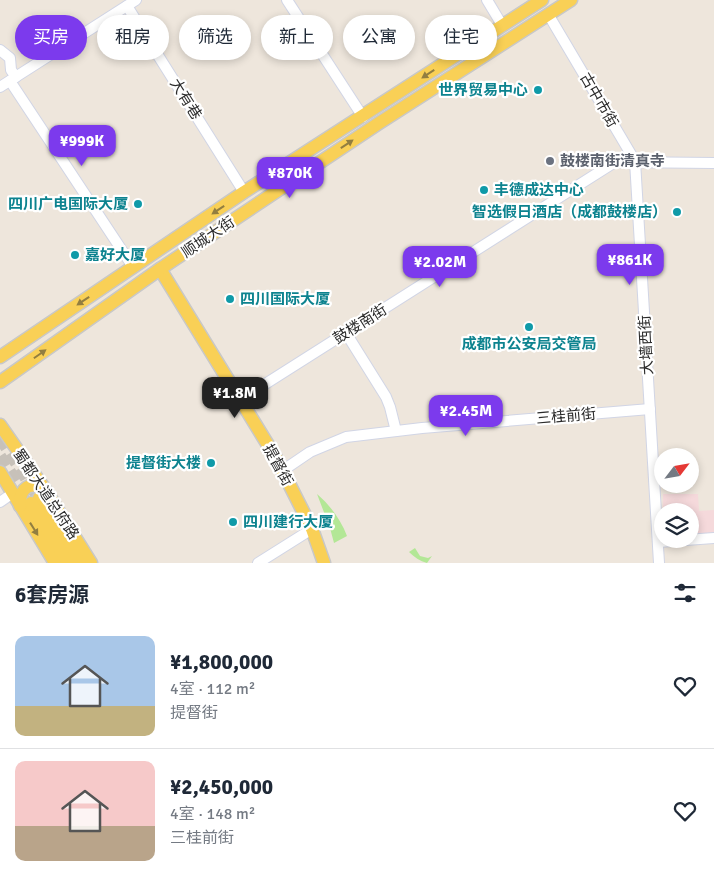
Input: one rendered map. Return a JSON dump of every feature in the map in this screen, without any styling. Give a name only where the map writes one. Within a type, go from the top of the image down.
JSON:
[{"type":"main road","name":"顺城大街","points":[[0,357],[244,192],[542,0]]},
{"type":"main road","name":"顺城大街","points":[[0,382],[160,269],[387,118],[570,0]]},
{"type":"main road","name":"提督街","points":[[160,269],[276,458],[312,530],[324,563]]},
{"type":"main road","name":"蜀都大道总府路","points":[[0,425],[34,499],[68,563]]},
{"type":"main road","name":"蜀都大道总府路","points":[[0,472],[13,493],[34,499],[91,563]]},
{"type":"main road","name":"蜀都大道总府路","points":[[34,499],[56,563]]},
{"type":"main road","name":"蜀都大道总府路","points":[[34,499],[80,563]]},
{"type":"street","points":[[287,0],[362,117]]},
{"type":"street","points":[[487,0],[502,25]]},
{"type":"street","points":[[0,87],[132,3]]},
{"type":"street","name":"大有巷","points":[[132,3],[244,192]]},
{"type":"street","name":"古中市街","points":[[548,14],[635,161]]},
{"type":"street","points":[[0,50],[10,58],[13,79],[133,267]]},
{"type":"street","name":"大墙西街","points":[[635,161],[656,503]]},
{"type":"street","name":"鼓楼南街","points":[[240,400],[615,162],[714,163]]},
{"type":"street","points":[[346,333],[386,397],[396,431]]},
{"type":"street","name":"三桂前街","points":[[282,471],[310,452],[346,437],[650,409]]},
{"type":"street","points":[[0,502],[13,493]]},
{"type":"street","points":[[258,563],[312,530]]},
{"type":"street","points":[[699,539],[714,538]]},
{"type":"street","name":"大墙西街","points":[[658,548],[659,563]]},
{"type":"shaded area","points":[[663,494],[698,494],[699,503],[663,503]]},
{"type":"shaded area","points":[[714,510],[714,535],[699,536],[699,511]]},
{"type":"green space","points":[[317,494],[335,513],[347,536],[334,543],[330,528]]},
{"type":"green space","points":[[415,548],[420,556],[428,558],[432,556],[427,563],[417,559],[409,552]]},
{"type":"tunnel","points":[[0,438],[36,494]]},
{"type":"tunnel","points":[[0,456],[28,500]]},
{"type":"place","name":"世界贸易中心","points":[[538,90]]},
{"type":"place","name":"鼓楼南街清真寺","points":[[550,161]]},
{"type":"place","name":"丰德成达中心","points":[[484,190]]},
{"type":"place","name":"四川广电国际大厦","points":[[138,204]]},
{"type":"place","name":"智选假日酒店（成都鼓楼店）","points":[[677,212]]},
{"type":"place","name":"嘉好大厦","points":[[75,255]]},
{"type":"place","name":"四川国际大厦","points":[[230,299]]},
{"type":"place","name":"成都市公安局交管局","points":[[529,327]]},
{"type":"place","name":"提督街大楼","points":[[211,463]]},
{"type":"place","name":"四川建行大厦","points":[[233,522]]}]
